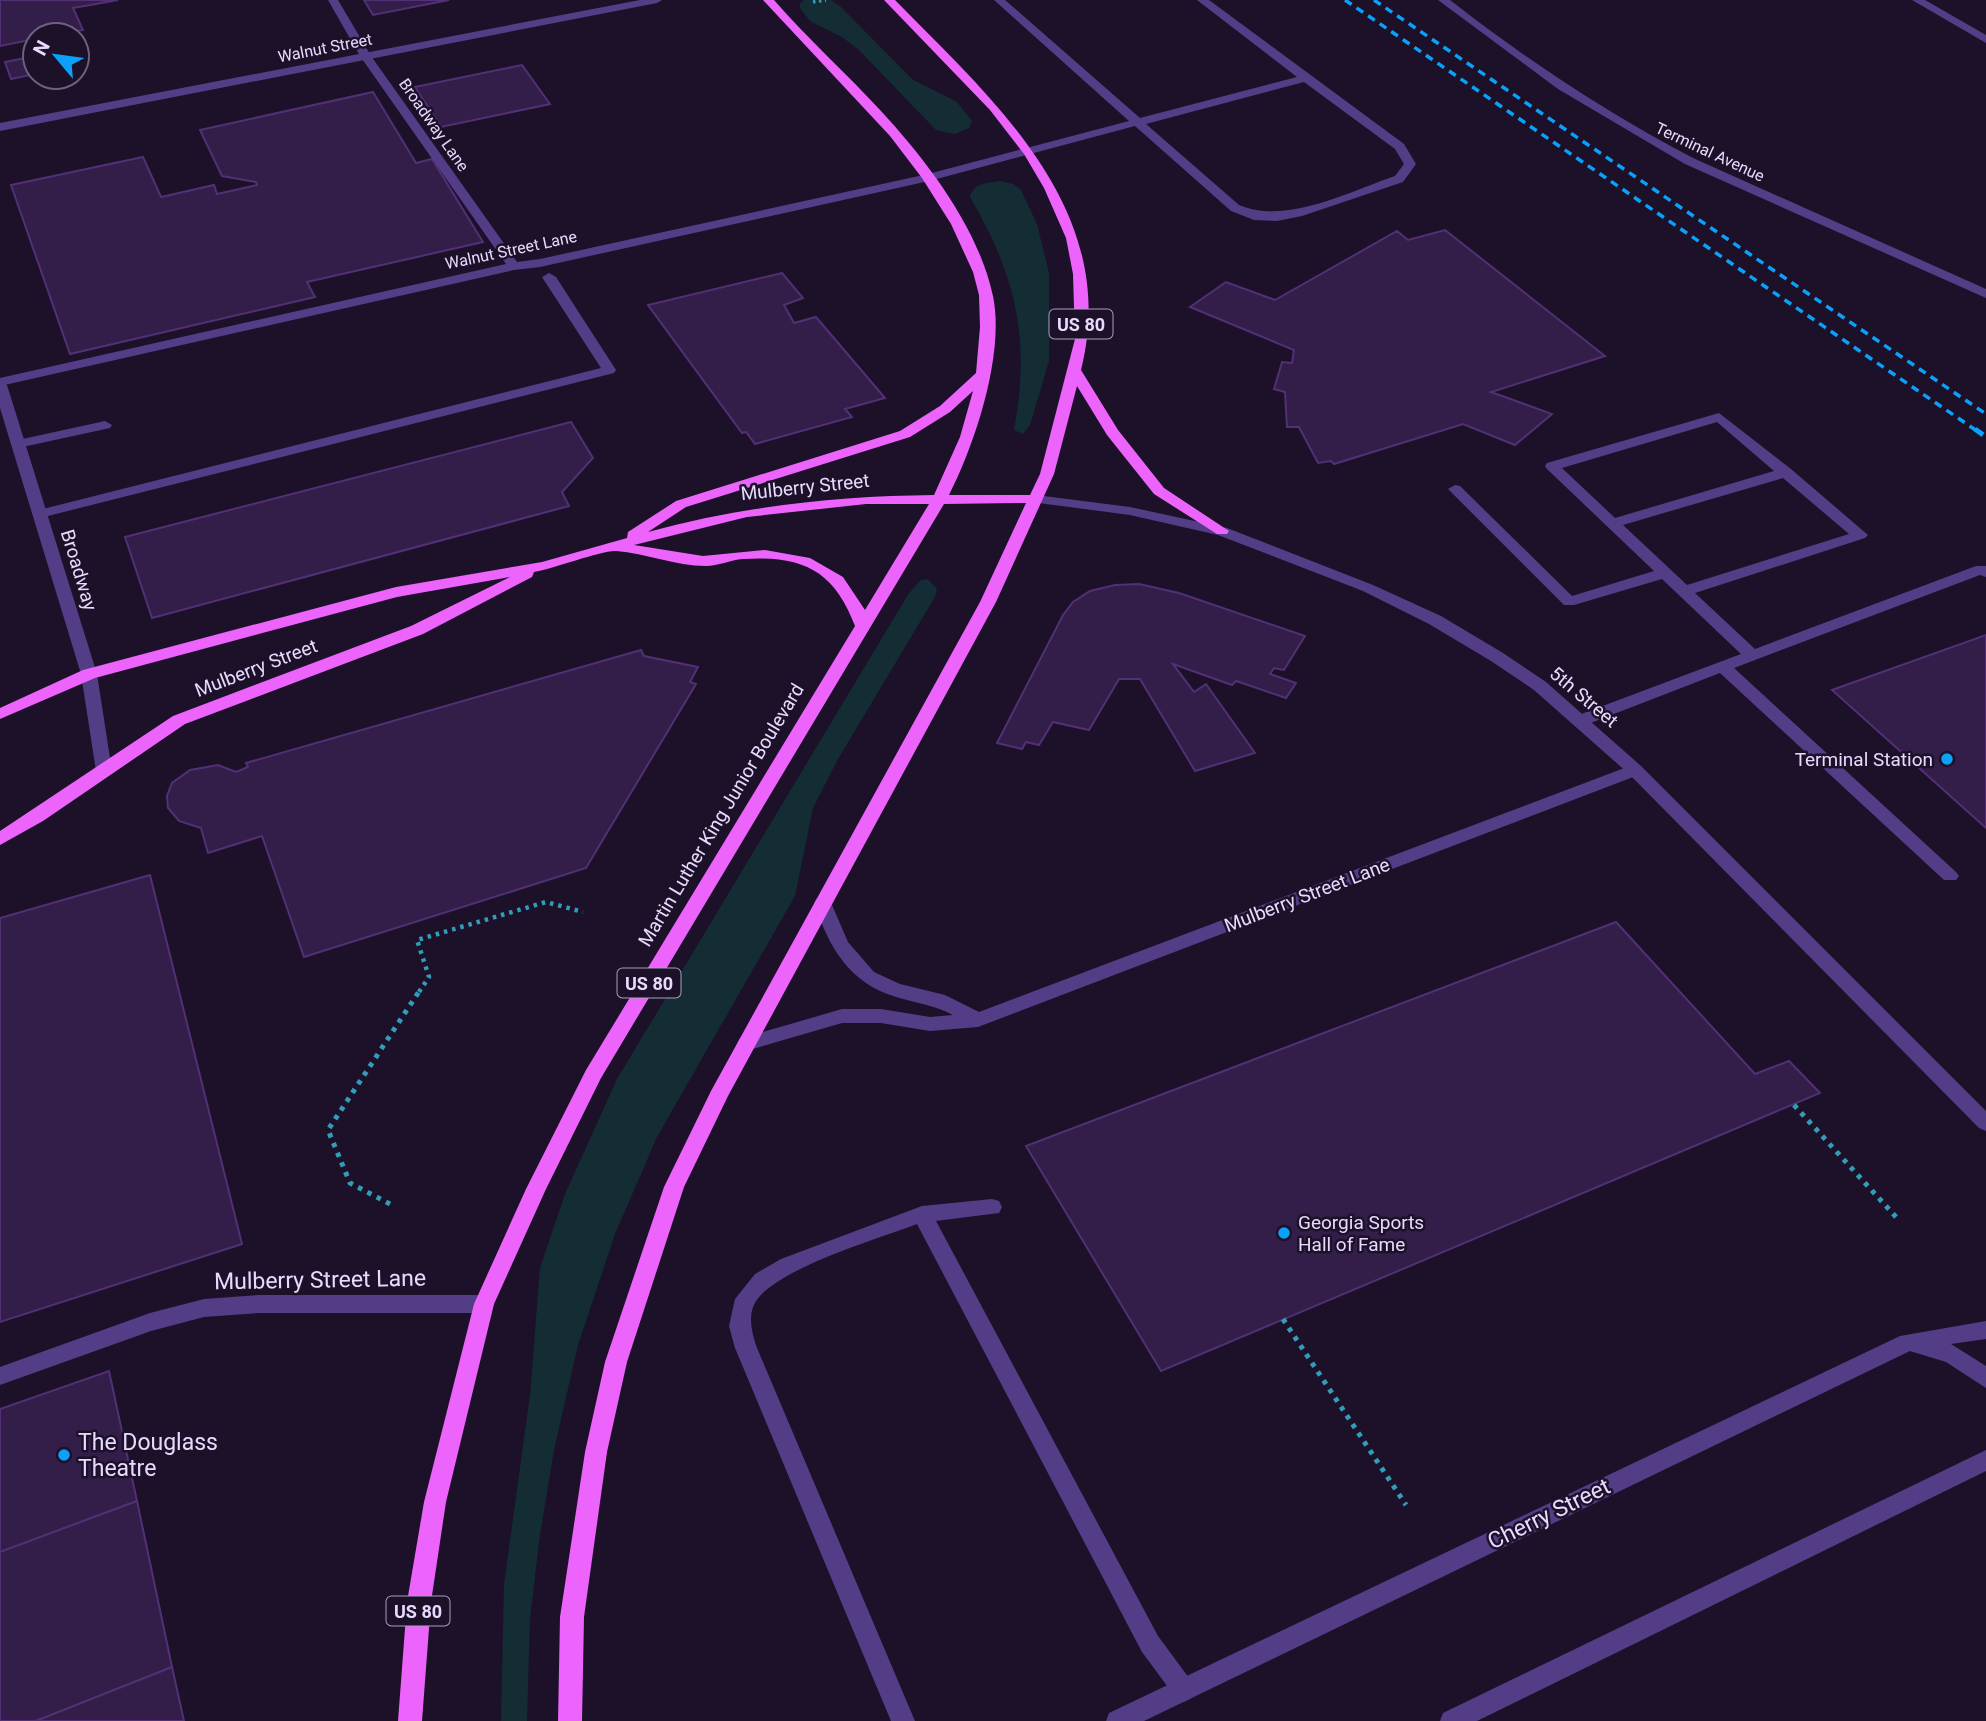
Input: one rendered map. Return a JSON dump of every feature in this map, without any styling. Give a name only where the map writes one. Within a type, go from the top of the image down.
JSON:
[{"type":"main road","name":"Martin Luther King Junior Boulevard","points":[[410,1721],[419,1602],[435,1502],[484,1304],[536,1189],[593,1075],[940,498],[955,471],[977,410],[986,349],[987,296],[968,247],[929,177],[879,116],[768,0]]},
{"type":"main road","name":"US 80","points":[[570,1721],[572,1617],[596,1452],[616,1362],[674,1187],[746,1044],[988,602],[1036,499],[1057,442],[1082,339],[1080,274],[1072,238],[1051,188],[1029,153],[994,107],[889,0]]},
{"type":"main road","points":[[1074,370],[1112,432],[1159,491],[1222,531]]},
{"type":"main road","points":[[615,547],[681,504],[855,452],[905,434],[945,409],[982,375]]},
{"type":"main road","name":"Mulberry Street","points":[[0,714],[89,674],[396,592],[543,566],[687,527],[769,510],[866,500],[1036,499]]},
{"type":"main road","points":[[615,547],[705,561],[738,555],[767,554],[797,559],[822,569],[838,580],[852,600],[863,627]]},
{"type":"main road","name":"Mulberry Street","points":[[0,839],[179,720],[417,630],[543,566]]},
{"type":"street","name":"Broadway Lane","points":[[333,0],[366,56],[514,266]]},
{"type":"street","name":"Walnut Street","points":[[0,127],[657,0]]},
{"type":"street","points":[[999,0],[1235,208],[1254,216],[1277,217],[1298,213],[1399,179],[1410,164],[1400,147],[1202,0]]},
{"type":"street","name":"Terminal Avenue","points":[[1443,0],[1513,55],[1643,137],[1689,161],[1986,294]]},
{"type":"street","points":[[1917,0],[1986,40]]},
{"type":"street","name":"Walnut Street Lane","points":[[0,383],[374,305],[514,266],[540,263],[929,177],[1029,153],[1306,78]]},
{"type":"street","points":[[40,514],[609,370],[550,277]]},
{"type":"street","name":"Broadway","points":[[0,383],[89,674],[104,771]]},
{"type":"street","points":[[1685,591],[1860,535],[1720,417],[1552,466],[1753,656]]},
{"type":"street","points":[[18,444],[105,425]]},
{"type":"street","points":[[1613,523],[1786,472]]},
{"type":"street","points":[[1455,489],[1569,602],[1665,573]]},
{"type":"street","name":"5th Street","points":[[1036,499],[1130,511],[1222,531],[1355,583],[1435,620],[1540,686],[1582,720],[1635,770],[1986,1123]]},
{"type":"street","points":[[1582,720],[1983,571]]},
{"type":"street","points":[[1724,668],[1950,877]]},
{"type":"street","name":"Mulberry Street Lane","points":[[746,1044],[842,1016],[881,1016],[930,1024],[978,1020],[1635,770]]},
{"type":"street","points":[[823,903],[832,933],[849,959],[866,978],[895,990],[942,1001],[978,1020]]},
{"type":"street","points":[[903,1721],[751,1361],[740,1326],[746,1299],[762,1280],[788,1265],[922,1214],[992,1208]]},
{"type":"street","points":[[922,1214],[1150,1644],[1184,1690]]},
{"type":"street","name":"Mulberry Street Lane","points":[[0,1376],[150,1322],[204,1308],[259,1304],[484,1304]]},
{"type":"street","name":"Cherry Street","points":[[1118,1721],[1907,1342],[1986,1330]]},
{"type":"street","points":[[1907,1342],[1951,1353],[1986,1379]]},
{"type":"street","points":[[1452,1721],[1986,1460]]},
{"type":"path","points":[[390,1205],[350,1183],[328,1130],[429,977],[417,940],[546,902],[583,912]]},
{"type":"path","points":[[1794,1105],[1896,1217]]},
{"type":"path","points":[[1283,1319],[1406,1504]]},
{"type":"shaded area","points":[[804,0],[831,0],[841,7],[913,80],[957,102],[972,121],[969,128],[955,134],[936,130],[859,50],[842,37],[810,21],[800,8]]},
{"type":"shaded area","points":[[1000,181],[1013,184],[1021,190],[1037,224],[1049,273],[1049,361],[1030,425],[1023,434],[1014,430],[1021,366],[1016,309],[999,254],[970,197],[977,186]]},
{"type":"shaded area","points":[[928,579],[937,589],[935,597],[838,759],[813,808],[795,896],[657,1137],[615,1234],[578,1345],[554,1450],[530,1618],[527,1721],[501,1721],[504,1584],[530,1395],[540,1268],[565,1194],[617,1079],[909,593],[921,580]]},
{"type":"building","points":[[0,0],[118,0],[73,8],[79,21],[21,21],[21,42],[0,46]]},
{"type":"building","points":[[364,0],[449,0],[373,15]]},
{"type":"building","points":[[21,59],[21,77],[11,79],[5,62]]},
{"type":"building","points":[[522,65],[550,104],[441,127],[415,87]]},
{"type":"building","points":[[373,92],[416,163],[432,159],[483,242],[307,282],[315,297],[70,354],[11,185],[143,157],[161,197],[214,185],[217,194],[257,185],[256,182],[222,176],[200,130]]},
{"type":"building","points":[[1445,230],[1605,356],[1491,392],[1552,414],[1515,445],[1463,424],[1334,464],[1331,461],[1318,463],[1299,427],[1287,427],[1285,392],[1274,389],[1282,362],[1292,363],[1294,350],[1190,307],[1226,282],[1275,300],[1397,231],[1408,240]]},
{"type":"building","points":[[782,273],[803,298],[784,305],[794,323],[816,317],[885,398],[845,409],[852,417],[755,444],[746,432],[742,433],[648,305]]},
{"type":"building","points":[[571,422],[593,458],[562,492],[569,506],[152,618],[125,537]]},
{"type":"building","points":[[1139,584],[1179,593],[1305,636],[1284,670],[1274,668],[1270,674],[1296,683],[1286,698],[1236,681],[1232,685],[1173,664],[1194,692],[1206,684],[1255,753],[1195,771],[1140,679],[1119,679],[1089,730],[1053,722],[1039,745],[1026,742],[1022,749],[997,743],[1063,615],[1073,602],[1090,591],[1115,585]]},
{"type":"building","name":"Terminal Station","points":[[1986,635],[1986,828],[1832,690]]},
{"type":"building","points":[[641,650],[644,656],[698,667],[690,682],[696,684],[586,868],[304,957],[262,836],[208,853],[201,828],[179,821],[168,808],[167,796],[172,783],[190,770],[218,765],[236,772],[248,767],[246,763]]},
{"type":"building","points":[[150,875],[242,1244],[0,1322],[0,918]]},
{"type":"building","name":"Georgia Sports Hall of Fame","points":[[1616,922],[1755,1074],[1789,1061],[1820,1093],[1161,1371],[1026,1146]]},
{"type":"building","name":"The Douglass Theatre","points":[[109,1371],[137,1501],[0,1552],[0,1409]]},
{"type":"building","points":[[137,1501],[172,1667],[36,1721],[0,1721],[0,1552]]},
{"type":"building","points":[[172,1667],[184,1721],[36,1721]]},
{"type":"railway","points":[[1345,0],[1977,431]]},
{"type":"railway","points":[[1374,0],[1986,414]]},
{"type":"railway","points":[[1975,429],[1986,437]]},
{"type":"place","name":"Terminal Station","points":[[1947,759]]},
{"type":"place","name":"Georgia Sports Hall of Fame","points":[[1284,1233]]},
{"type":"place","name":"The Douglass Theatre","points":[[64,1455]]}]
